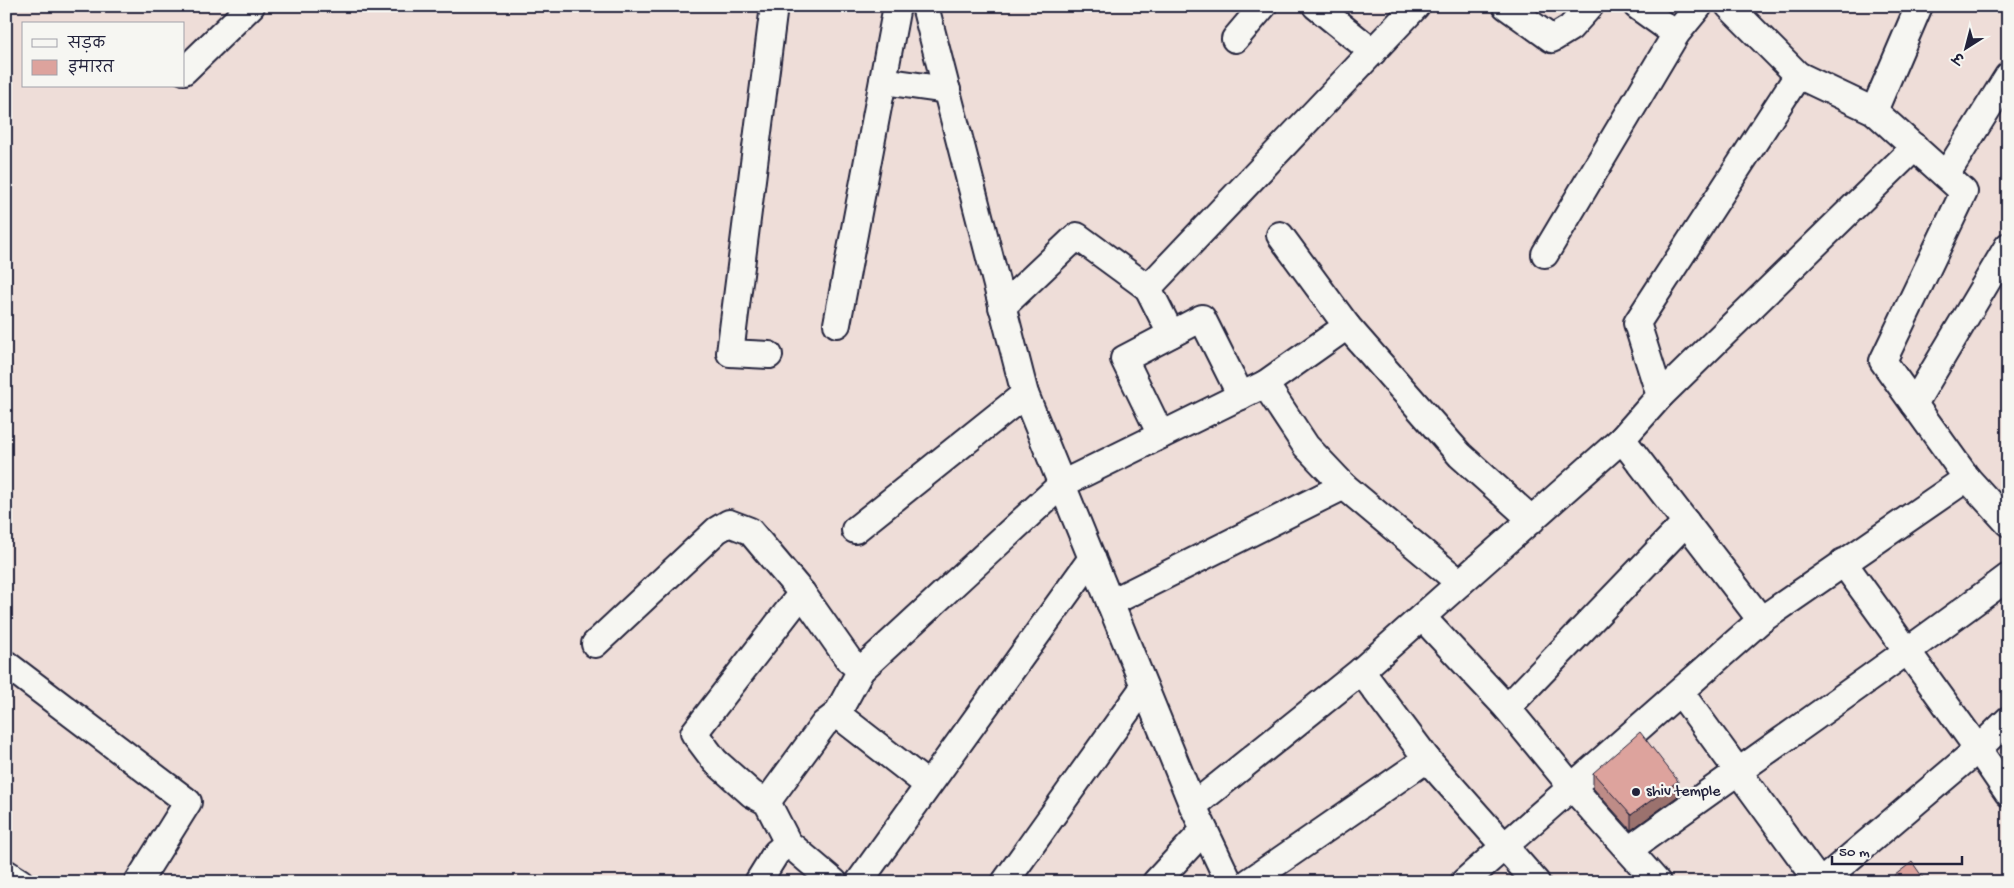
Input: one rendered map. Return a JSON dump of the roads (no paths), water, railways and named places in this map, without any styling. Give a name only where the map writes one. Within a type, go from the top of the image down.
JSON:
[{"type":"street","points":[[185,70],[252,6]]},
{"type":"street","points":[[769,355],[730,353],[774,6]]},
{"type":"street","points":[[837,324],[897,6]]},
{"type":"street","points":[[925,6],[1025,394],[1193,806],[1229,882]]},
{"type":"street","points":[[1235,38],[1263,6]]},
{"type":"street","points":[[1316,6],[1373,52]]},
{"type":"street","points":[[1148,288],[1416,6]]},
{"type":"street","points":[[1506,6],[1552,39],[1570,28],[1590,6]]},
{"type":"street","points":[[1637,6],[1676,34]]},
{"type":"street","points":[[1546,254],[1676,34],[1699,6]]},
{"type":"street","points":[[1729,6],[1798,75],[1874,111],[1964,192],[1883,360],[1967,478],[2008,523]]},
{"type":"street","points":[[1874,111],[1919,6]]},
{"type":"street","points":[[1660,396],[1637,323],[1798,75]]},
{"type":"street","points":[[1946,175],[2008,76]]},
{"type":"street","points":[[883,81],[947,90]]},
{"type":"street","points":[[1193,806],[1361,672],[1622,439],[1660,396],[1915,147]]},
{"type":"street","points":[[1280,234],[1347,326],[1460,455],[1532,520]]},
{"type":"street","points":[[1002,307],[1077,236],[1148,288],[1171,334]]},
{"type":"street","points":[[1914,404],[2008,246]]},
{"type":"street","points":[[1160,435],[1124,360],[1202,318],[1241,396]]},
{"type":"street","points":[[767,802],[824,724],[837,714],[861,670],[1062,484],[1265,384],[1347,326]]},
{"type":"street","points":[[1265,384],[1306,446],[1344,486],[1460,583]]},
{"type":"street","points":[[855,530],[1025,394]]},
{"type":"street","points":[[1622,439],[1761,620]]},
{"type":"street","points":[[1464,882],[1761,620],[1967,478]]},
{"type":"street","points":[[1110,603],[1344,486]]},
{"type":"street","points":[[1507,708],[1686,522]]},
{"type":"street","points":[[594,644],[717,530],[729,523],[750,531],[802,593],[849,660],[861,670]]},
{"type":"street","points":[[859,882],[1092,558]]},
{"type":"street","points":[[1843,562],[2008,793]]},
{"type":"street","points":[[1630,849],[1908,652],[2008,577]]},
{"type":"street","points":[[802,593],[694,733],[715,761],[752,794],[767,802],[788,843],[834,882]]},
{"type":"street","points":[[1422,617],[1507,708],[1572,787],[1630,849],[1657,882]]},
{"type":"street","points":[[6,664],[188,802],[138,882]]},
{"type":"street","points":[[1361,672],[1426,759],[1536,882]]},
{"type":"street","points":[[1005,882],[1144,687]]},
{"type":"street","points":[[1680,692],[1820,882],[1978,749],[2008,720]]},
{"type":"street","points":[[837,714],[928,786]]},
{"type":"street","points":[[1249,882],[1426,759]]},
{"type":"street","points":[[1156,882],[1204,830]]},
{"type":"street","points":[[758,882],[776,853],[788,843]]},
{"type":"street","points":[[6,873],[20,882]]},
{"type":"place","name":"shiv temple","points":[[1636,792]]}]
